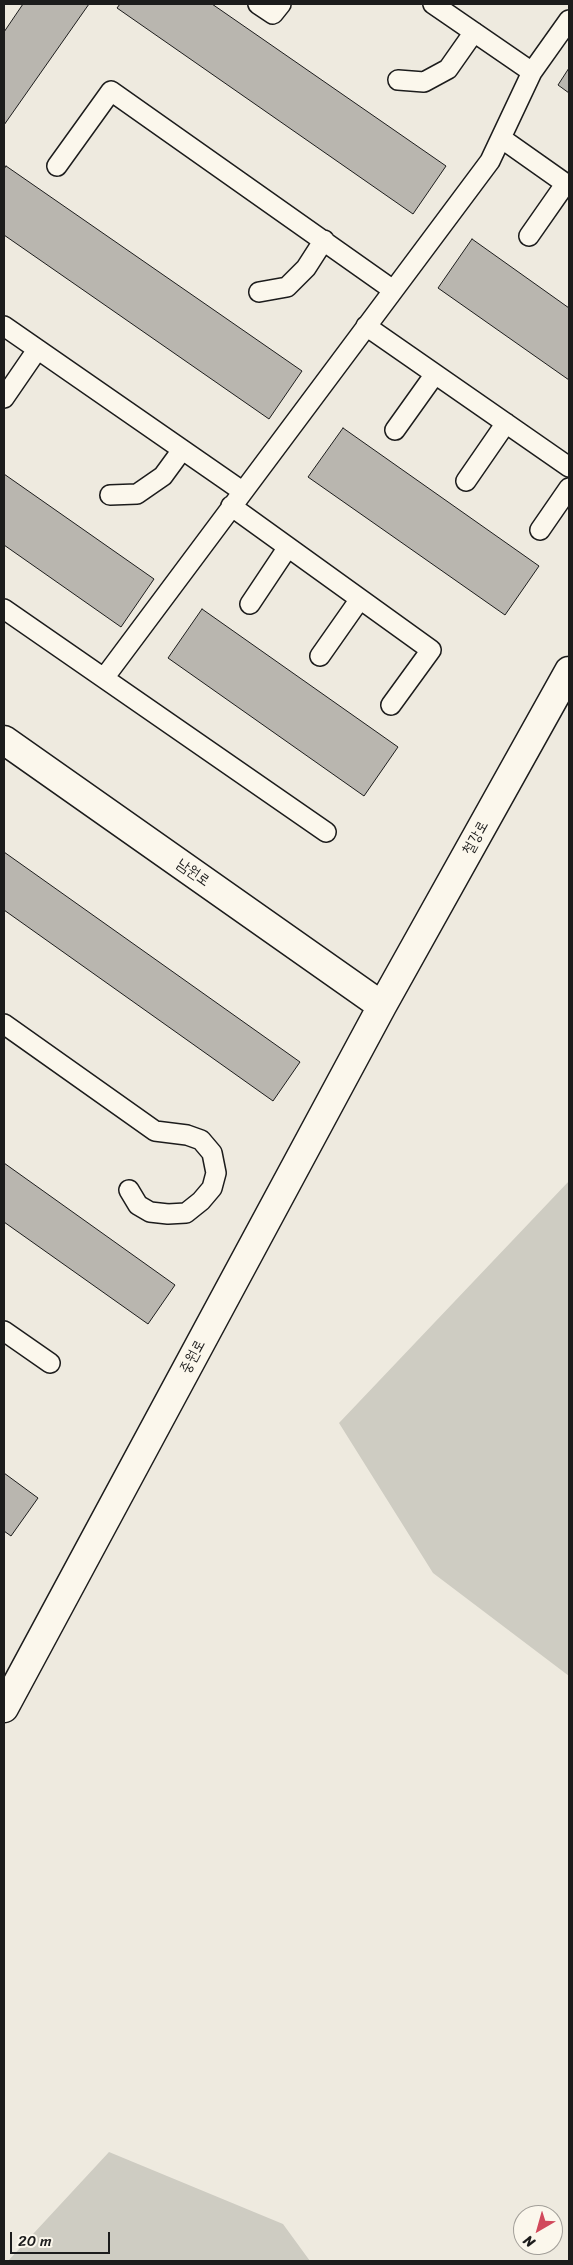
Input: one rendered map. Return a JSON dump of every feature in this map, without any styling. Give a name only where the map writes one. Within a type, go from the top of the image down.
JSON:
[{"type":"street","name":"철강로","points":[[382,1006],[569,671]]},
{"type":"street","name":"남원로","points":[[4,740],[382,1006]]},
{"type":"street","name":"중원로","points":[[4,1708],[382,1006]]},
{"type":"lane","points":[[258,4],[273,14],[281,4]]},
{"type":"lane","points":[[433,4],[532,72]]},
{"type":"lane","points":[[104,678],[490,161],[532,72],[569,20]]},
{"type":"lane","points":[[398,80],[424,82],[448,69],[474,32]]},
{"type":"lane","points":[[57,166],[111,90],[393,290]]},
{"type":"lane","points":[[501,138],[567,185],[529,236]]},
{"type":"lane","points":[[259,292],[287,287],[306,268],[324,240]]},
{"type":"lane","points":[[4,326],[182,450],[288,547],[431,650],[391,705]]},
{"type":"lane","points":[[366,326],[569,467]]},
{"type":"lane","points":[[4,398],[37,350]]},
{"type":"lane","points":[[395,430],[434,374]]},
{"type":"lane","points":[[466,481],[506,423]]},
{"type":"lane","points":[[110,495],[137,494],[163,476],[182,450]]},
{"type":"lane","points":[[540,530],[569,488]]},
{"type":"lane","points":[[250,604],[288,547]]},
{"type":"lane","points":[[320,656],[360,599]]},
{"type":"lane","points":[[4,609],[326,832]]},
{"type":"lane","points":[[4,1024],[155,1131],[201,1140],[212,1153],[216,1173],[212,1188],[201,1201],[186,1213],[150,1212],[138,1205],[129,1190]]},
{"type":"lane","points":[[4,1331],[50,1363]]},
{"type":"shaded area","points":[[569,1181],[569,1676],[433,1573],[339,1423]]},
{"type":"shaded area","points":[[109,2152],[283,2224],[310,2261],[8,2261]]},
{"type":"building","points":[[23,4],[89,4],[4,125],[4,32]]},
{"type":"building","points":[[120,4],[212,4],[446,166],[413,214],[117,8]]},
{"type":"building","points":[[569,68],[569,93],[558,85]]},
{"type":"building","points":[[6,166],[302,371],[269,419],[4,235],[4,169]]},
{"type":"building","points":[[472,239],[569,308],[569,380],[438,288]]},
{"type":"building","points":[[343,428],[539,566],[505,615],[308,477]]},
{"type":"building","points":[[4,474],[154,579],[121,627],[4,545]]},
{"type":"building","points":[[202,609],[398,747],[364,796],[168,658]]},
{"type":"building","points":[[4,852],[300,1062],[273,1101],[4,910]]},
{"type":"building","points":[[4,1163],[175,1285],[148,1324],[4,1222]]},
{"type":"building","points":[[4,1473],[38,1498],[11,1536],[4,1531]]}]
